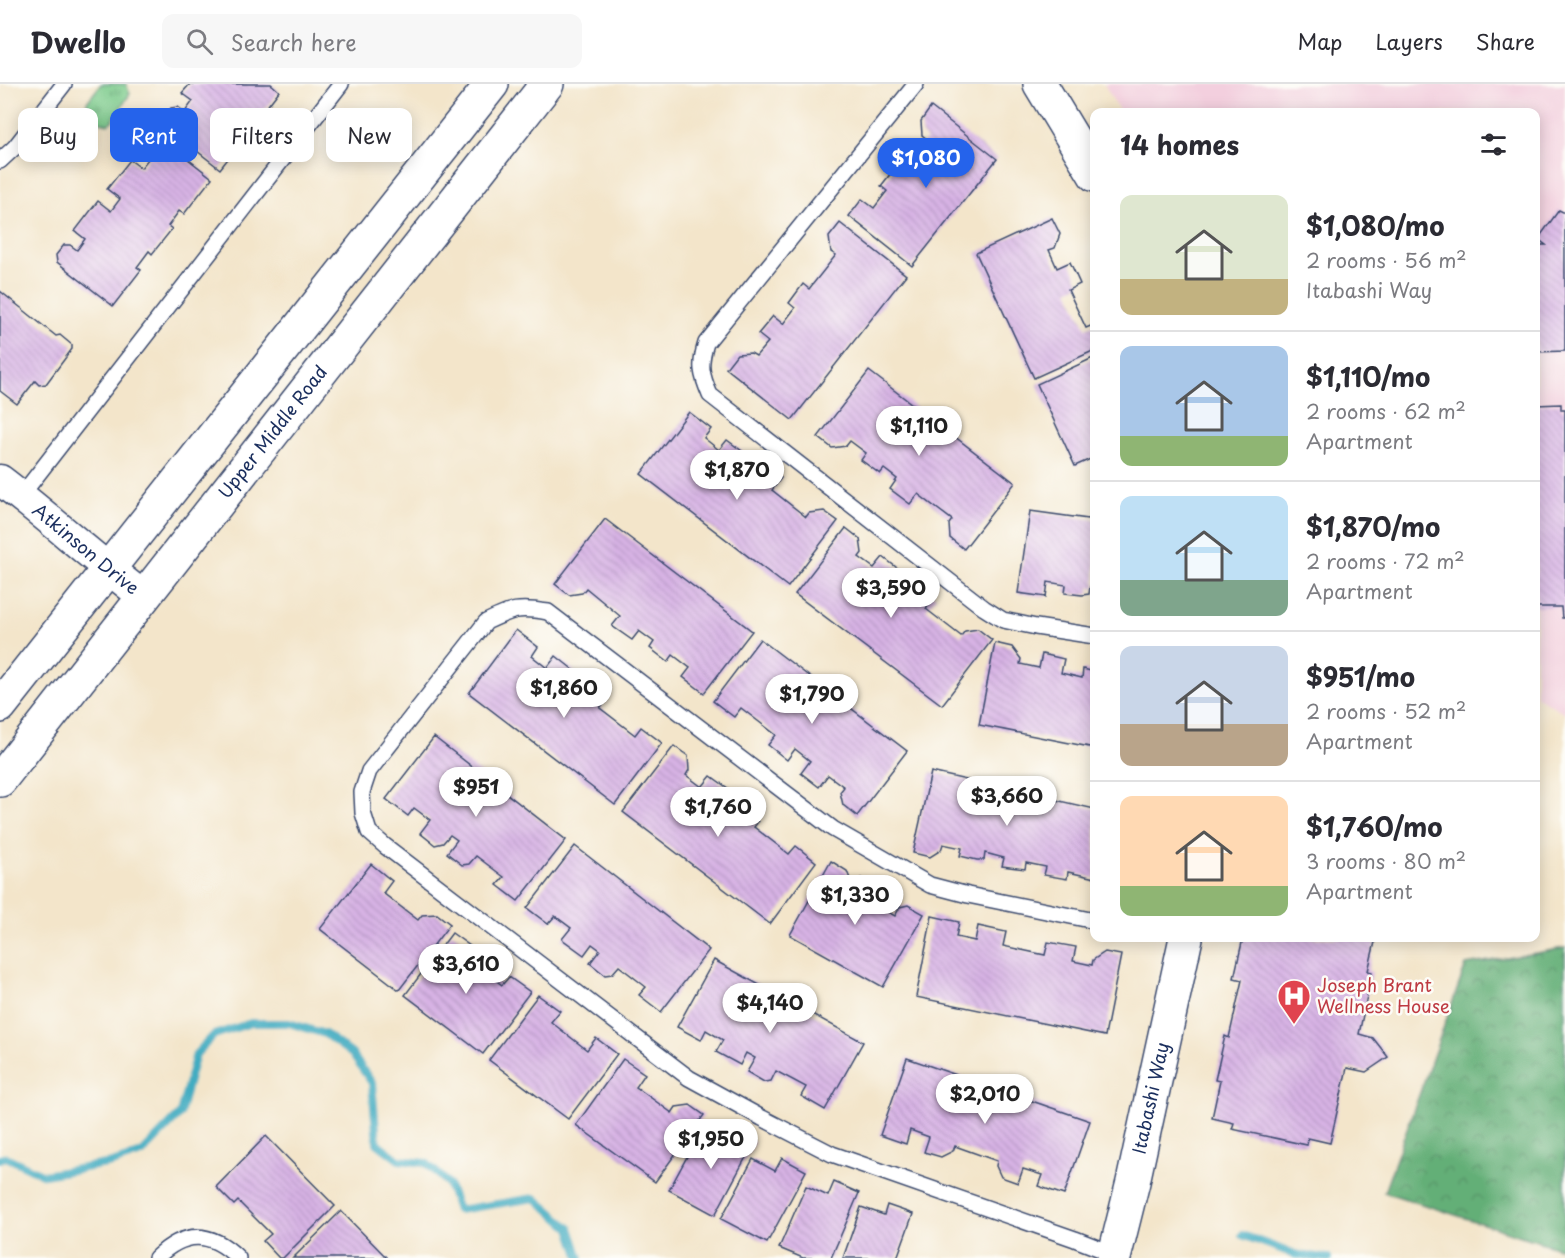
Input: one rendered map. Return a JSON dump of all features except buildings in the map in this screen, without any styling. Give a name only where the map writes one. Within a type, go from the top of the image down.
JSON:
[{"type":"main road","points":[[0,706],[492,84]]},
{"type":"main road","name":"Upper Middle Road","points":[[0,780],[548,84]]},
{"type":"main road","points":[[1040,84],[1090,167]]},
{"type":"main road","name":"Itabashi Way","points":[[1117,1257],[1182,942]]},
{"type":"street","name":"Atkinson Drive","points":[[10,488],[144,596]]},
{"type":"lane","points":[[0,161],[15,147],[63,84]]},
{"type":"lane","points":[[10,488],[342,84]]},
{"type":"lane","points":[[916,84],[706,343],[702,357],[702,376],[710,395],[984,608],[1003,620],[1090,635]]},
{"type":"lane","points":[[1090,920],[930,885],[833,829],[548,612],[538,610],[510,610],[486,622],[369,771],[362,792],[363,813],[369,832],[385,846],[689,1078],[832,1154],[1076,1239],[1117,1257]]},
{"type":"lane","points":[[156,1258],[174,1243],[190,1237],[210,1239],[229,1249],[238,1258]]},
{"type":"shaded area","points":[[1104,84],[1565,84],[1565,713],[1540,698],[1540,108],[1118,108]]},
{"type":"green space","points":[[101,84],[126,84],[130,94],[121,108],[110,108],[108,124],[98,121],[98,108],[86,108],[87,102]]},
{"type":"green space","points":[[1565,948],[1565,1245],[1558,1248],[1384,1192],[1466,965]]},
{"type":"waterway","points":[[0,1159],[6,1157],[44,1175],[112,1163],[142,1153],[180,1114],[196,1054],[214,1035],[251,1023],[289,1023],[325,1034],[352,1054],[372,1083],[377,1143],[399,1160],[426,1163],[448,1183],[458,1210],[535,1198],[570,1228],[580,1258]]},
{"type":"waterway","points":[[1242,1235],[1297,1255],[1328,1258]]},
{"type":"place","name":"Joseph Brant Wellness House","points":[[1294,1025]]}]
